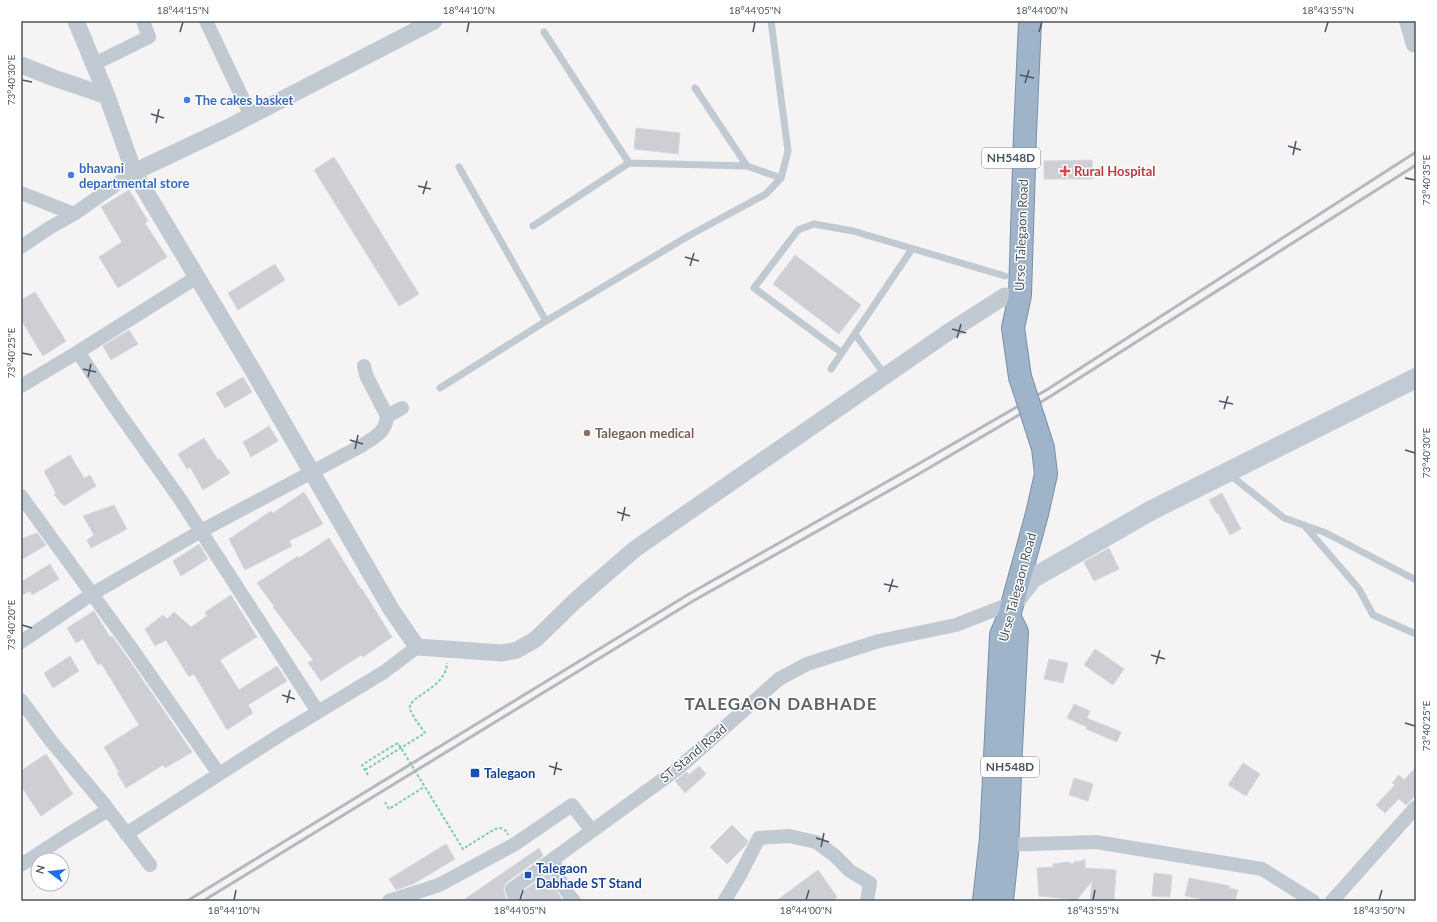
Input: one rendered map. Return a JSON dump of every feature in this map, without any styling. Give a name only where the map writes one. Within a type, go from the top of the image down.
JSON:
[{"type":"highway","name":"Urse Talegaon Road","points":[[1005,286],[1017,21]]},
{"type":"highway","name":"Urse Talegaon Road","points":[[984,901],[999,845],[1001,635],[1013,617],[1046,474],[1043,448],[1020,377],[1013,328],[1020,295],[1030,21]]},
{"type":"highway","name":"NH548D","points":[[1005,286],[1013,328]]},
{"type":"highway","name":"NH548D","points":[[999,845],[1002,901]]},
{"type":"main road","points":[[1013,617],[1033,578],[1152,510],[1416,378]]},
{"type":"street","points":[[76,21],[107,96],[134,172],[255,374],[391,609],[417,648]]},
{"type":"street","points":[[94,64],[149,37],[144,21]]},
{"type":"street","points":[[206,21],[251,116]]},
{"type":"street","points":[[21,247],[49,228],[74,214],[134,172],[251,116],[434,21]]},
{"type":"street","points":[[1406,21],[1413,45]]},
{"type":"street","points":[[21,65],[107,96]]},
{"type":"street","points":[[21,193],[74,214]]},
{"type":"street","points":[[21,386],[197,277]]},
{"type":"street","points":[[126,834],[219,774],[384,672],[417,648],[502,653],[517,650],[536,639],[582,595],[635,549],[947,333],[1005,286]]},
{"type":"street","points":[[78,352],[114,406],[180,498],[318,712]]},
{"type":"street","points":[[21,642],[92,594],[201,531],[375,437],[383,430],[387,416],[366,374],[364,366]]},
{"type":"street","points":[[387,416],[402,408]]},
{"type":"street","points":[[21,496],[219,774]]},
{"type":"street","name":"ST Stand Road","points":[[516,901],[512,889],[680,767],[779,679],[808,664],[879,641],[956,625],[1013,617]]},
{"type":"street","points":[[21,700],[51,742],[108,810],[150,865]]},
{"type":"street","points":[[389,901],[439,885],[515,844],[572,805],[592,831]]},
{"type":"street","points":[[1332,901],[1416,808]]},
{"type":"street","points":[[21,865],[66,834],[108,810]]},
{"type":"street","points":[[726,900],[759,838],[789,836],[816,842],[834,855],[850,871],[870,883],[867,901]]},
{"type":"street","points":[[999,845],[1096,842],[1262,869],[1313,901]]},
{"type":"street","points":[[554,858],[557,872],[564,890],[574,901]]},
{"type":"lane","points":[[440,388],[546,321],[690,235],[766,194],[781,178],[788,151],[771,21]]},
{"type":"lane","points":[[544,32],[629,163]]},
{"type":"lane","points":[[695,88],[747,166]]},
{"type":"lane","points":[[533,226],[629,163],[747,166],[781,178]]},
{"type":"lane","points":[[459,168],[546,321]]},
{"type":"lane","points":[[842,353],[754,288],[798,230],[814,224],[853,231],[912,249],[1005,286]]},
{"type":"lane","points":[[832,369],[912,249]]},
{"type":"lane","points":[[855,334],[885,376]]},
{"type":"lane","points":[[1228,472],[1284,518],[1326,533],[1416,580]]},
{"type":"lane","points":[[1304,525],[1359,590],[1373,615],[1416,634]]},
{"type":"path","points":[[365,770],[425,734],[410,710],[410,704],[413,700],[435,686],[446,673],[448,650]]},
{"type":"path","points":[[368,775],[362,765],[398,743],[463,849],[495,829]]},
{"type":"path","points":[[385,802],[389,809],[424,787]]},
{"type":"building","points":[[636,128],[680,133],[678,154],[634,149]]},
{"type":"building","points":[[334,157],[419,294],[399,306],[314,170]]},
{"type":"building","points":[[1092,160],[1093,179],[1044,179],[1044,161]]},
{"type":"building","points":[[129,190],[148,221],[145,223],[167,257],[118,288],[99,257],[122,242],[101,207]]},
{"type":"building","points":[[795,255],[861,305],[839,334],[773,284]]},
{"type":"building","points":[[275,264],[285,280],[238,310],[228,293]]},
{"type":"building","points":[[35,292],[66,341],[43,356],[23,323],[21,323],[21,300]]},
{"type":"building","points":[[129,330],[138,344],[111,360],[103,346]]},
{"type":"building","points":[[243,377],[252,392],[225,408],[216,393]]},
{"type":"building","points":[[269,426],[278,441],[251,457],[243,442]]},
{"type":"building","points":[[204,438],[218,460],[220,459],[230,473],[203,490],[190,467],[187,469],[178,454]]},
{"type":"building","points":[[70,455],[84,478],[90,475],[96,486],[64,506],[54,495],[56,493],[44,471]]},
{"type":"building","points":[[304,492],[323,524],[289,541],[292,546],[245,570],[229,539],[271,511],[273,513]]},
{"type":"building","points":[[1222,493],[1241,529],[1230,535],[1209,500]]},
{"type":"building","points":[[114,505],[127,529],[91,548],[87,540],[94,535],[83,516]]},
{"type":"building","points":[[37,533],[46,545],[21,560],[21,539]]},
{"type":"building","points":[[329,538],[392,637],[363,657],[361,655],[321,681],[308,663],[313,660],[257,583]]},
{"type":"building","points":[[199,544],[208,559],[181,576],[173,561]]},
{"type":"building","points":[[1109,548],[1119,569],[1094,581],[1084,562]]},
{"type":"building","points":[[50,564],[59,579],[32,595],[30,591],[21,596],[21,582]]},
{"type":"building","points":[[231,595],[257,637],[220,660],[239,690],[277,666],[287,681],[248,705],[253,713],[227,730],[194,674],[189,677],[166,640],[155,646],[145,629],[163,615],[167,619],[174,612],[191,627],[207,616],[205,612]]},
{"type":"building","points":[[94,611],[110,637],[112,636],[125,654],[192,752],[165,768],[163,765],[126,788],[117,773],[119,772],[104,747],[139,725],[101,663],[98,665],[83,639],[76,643],[67,628]]},
{"type":"building","points":[[1095,649],[1124,669],[1113,685],[1084,665]]},
{"type":"building","points":[[70,656],[79,671],[53,688],[44,673]]},
{"type":"building","points":[[1049,659],[1068,663],[1063,683],[1044,679]]},
{"type":"building","points":[[1074,704],[1090,711],[1087,718],[1121,732],[1117,742],[1086,729],[1087,727],[1067,718]]},
{"type":"building","points":[[46,754],[73,794],[41,816],[21,786],[21,771]]},
{"type":"building","points":[[1243,763],[1260,774],[1246,796],[1228,785]]},
{"type":"building","points":[[699,766],[706,774],[685,793],[675,781],[687,772],[689,775]]},
{"type":"building","points":[[1416,767],[1416,795],[1406,805],[1399,799],[1385,813],[1376,805],[1395,785],[1392,783],[1399,775],[1404,780]]},
{"type":"building","points":[[1074,778],[1093,784],[1088,801],[1069,795]]},
{"type":"building","points":[[732,825],[748,841],[746,845],[727,864],[710,847]]},
{"type":"building","points":[[446,844],[455,859],[413,884],[396,890],[389,879]]},
{"type":"building","points":[[539,848],[543,856],[507,882],[504,886],[507,901],[462,901]]},
{"type":"building","points":[[1085,859],[1085,868],[1116,870],[1114,901],[1090,901],[1092,881],[1076,901],[1039,896],[1037,868],[1053,867],[1053,864],[1067,862],[1073,864],[1075,861],[1078,862]]},
{"type":"building","points":[[818,870],[837,897],[832,901],[776,901]]},
{"type":"building","points":[[549,873],[553,885],[563,901],[524,901],[522,892]]},
{"type":"building","points":[[1154,873],[1172,875],[1170,897],[1152,896]]},
{"type":"building","points":[[1189,878],[1230,886],[1229,888],[1238,890],[1235,901],[1211,901],[1185,896]]},
{"type":"railway","points":[[187,901],[689,594],[1048,389],[1416,152]]},
{"type":"railway","points":[[203,901],[693,601],[917,475],[1051,396],[1416,165]]},
{"type":"place","name":"The cakes basket","points":[[187,100]]},
{"type":"place","name":"Rural Hospital","points":[[1065,171]]},
{"type":"place","name":"bhavani departmental store","points":[[71,175]]},
{"type":"place","name":"Talegaon medical","points":[[587,433]]},
{"type":"place","name":"Talegaon","points":[[475,773]]},
{"type":"place","name":"Talegaon Dabhade ST Stand","points":[[528,875]]},
{"type":"district","name":"TALEGAON DABHADE","points":[[781,704]]}]
